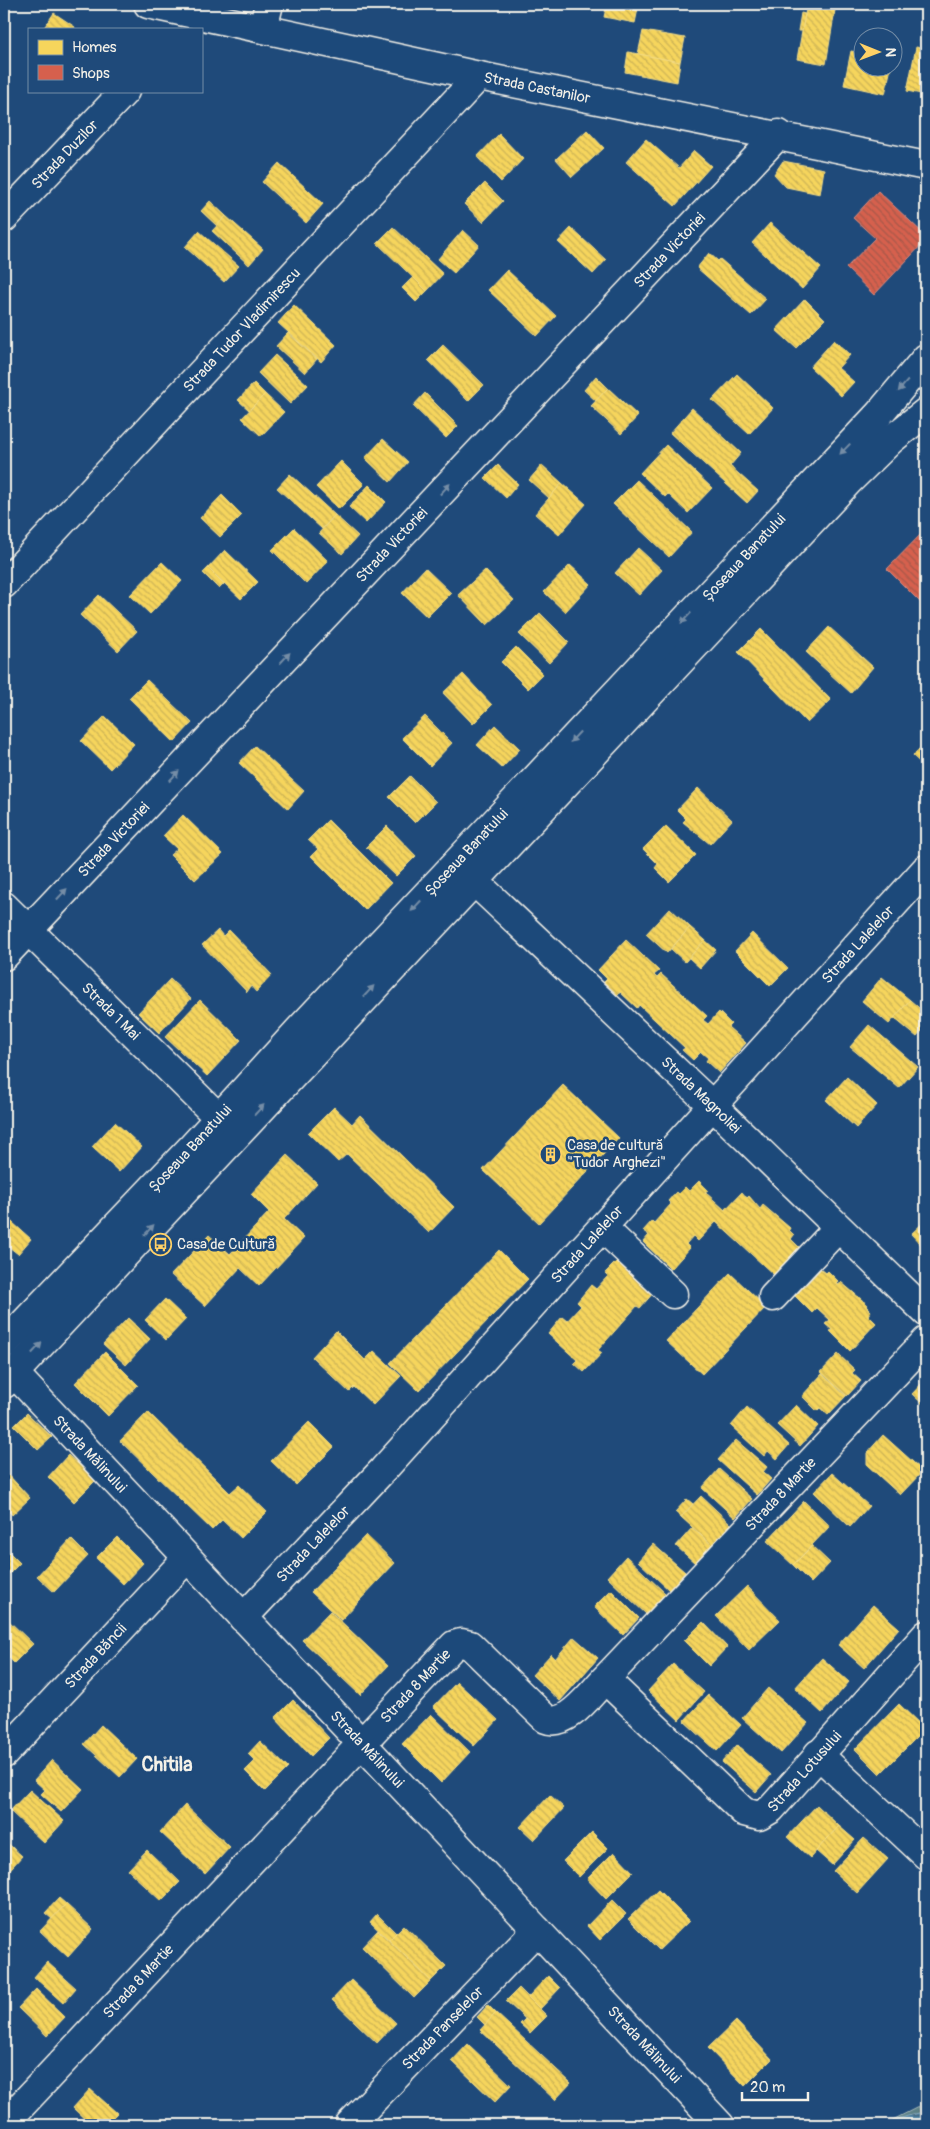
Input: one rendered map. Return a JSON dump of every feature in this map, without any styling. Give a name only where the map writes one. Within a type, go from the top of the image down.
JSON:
[{"type":"street","name":"Strada Castanilor","points":[[148,4],[191,21],[266,16],[479,76],[779,134],[926,166]]},
{"type":"street","name":"Strada Tudor Vladimirescu","points":[[4,584],[479,76]]},
{"type":"street","name":"Strada Duzilor","points":[[4,218],[124,92]]},
{"type":"street","name":"Strada Victoriei","points":[[4,956],[779,134]]},
{"type":"street","name":"Șoseaua Banatului","points":[[4,1344],[879,414],[926,358]]},
{"type":"street","name":"Șoseaua Banatului","points":[[9,1378],[849,481],[892,439],[926,412]]},
{"type":"street","name":"Strada Lalelelor","points":[[243,1618],[383,1470],[926,869]]},
{"type":"street","name":"Strada Magnoliei","points":[[474,881],[713,1106],[926,1312]]},
{"type":"street","name":"Strada 1 Mai","points":[[4,906],[218,1117]]},
{"type":"street","points":[[603,1228],[673,1294]]},
{"type":"street","points":[[773,1297],[838,1228]]},
{"type":"street","name":"Strada 8 Martie","points":[[4,2124],[454,1645],[462,1643],[470,1645],[546,1719],[551,1722],[568,1717],[926,1341]]},
{"type":"street","name":"Strada Mălinului","points":[[9,1378],[187,1558],[720,2125]]},
{"type":"street","name":"Strada Băncii","points":[[4,1754],[187,1558]]},
{"type":"street","name":"Strada Lotusului","points":[[605,1679],[744,1812],[759,1816],[771,1809],[926,1635]]},
{"type":"street","points":[[818,1754],[926,1855]]},
{"type":"street","name":"Strada Panselelor","points":[[349,2125],[537,1930]]},
{"type":"green space","points":[[926,2103],[926,2125],[883,2125]]},
{"type":"water","points":[[926,2111],[926,2125],[889,2125],[897,2119]]},
{"type":"building: Homes","points":[[607,4],[639,4],[635,23],[604,17]]},
{"type":"building: Homes","points":[[807,4],[836,4],[826,64],[797,59]]},
{"type":"building: Homes","points":[[926,9],[926,42],[920,41]]},
{"type":"building: Homes","points":[[54,13],[75,27],[74,28],[44,28]]},
{"type":"building: Homes","points":[[801,13],[805,14],[802,31],[798,31]]},
{"type":"building: Homes","points":[[643,31],[685,38],[680,62],[638,54]]},
{"type":"building: Homes","points":[[916,47],[926,49],[926,95],[907,91]]},
{"type":"building: Homes","points":[[851,51],[852,78],[889,78],[885,94],[844,85]]},
{"type":"building: Homes","points":[[628,52],[680,62],[677,82],[625,72]]},
{"type":"building: Homes","points":[[587,130],[604,148],[572,177],[556,159]]},
{"type":"building: Homes","points":[[499,134],[523,159],[501,182],[477,157]]},
{"type":"building: Homes","points":[[646,139],[679,168],[694,151],[711,166],[675,206],[626,162]]},
{"type":"building: Homes","points":[[783,161],[824,169],[820,194],[786,187],[774,174]]},
{"type":"building: Homes","points":[[279,163],[323,204],[306,223],[262,182]]},
{"type":"building: Homes","points":[[485,183],[503,201],[483,222],[464,204]]},
{"type":"building: Homes","points":[[210,201],[226,216],[217,226],[201,211]]},
{"type":"building: Homes","points":[[226,216],[263,249],[249,265],[212,231]]},
{"type":"building: Homes","points":[[770,223],[821,268],[802,289],[752,243]]},
{"type":"building: Homes","points":[[393,227],[443,274],[427,291],[377,243]]},
{"type":"building: Homes","points":[[571,228],[606,260],[593,274],[558,242]]},
{"type":"building: Homes","points":[[463,230],[479,245],[454,273],[438,259]]},
{"type":"building: Homes","points":[[199,231],[239,266],[224,282],[185,247]]},
{"type":"building: Homes","points":[[709,253],[718,261],[720,259],[766,299],[751,315],[697,268]]},
{"type":"building: Homes","points":[[507,270],[556,316],[537,336],[488,290]]},
{"type":"building: Homes","points":[[413,277],[427,291],[416,302],[402,288]]},
{"type":"building: Homes","points":[[805,299],[825,319],[796,348],[776,330]]},
{"type":"building: Homes","points":[[294,305],[336,345],[321,362],[278,323]]},
{"type":"building: Homes","points":[[288,333],[317,359],[305,373],[276,346]]},
{"type":"building: Homes","points":[[834,340],[850,355],[838,368],[854,382],[841,396],[810,367]]},
{"type":"building: Homes","points":[[443,345],[484,385],[468,401],[428,360]]},
{"type":"building: Homes","points":[[275,355],[308,385],[290,404],[258,373]]},
{"type":"building: Homes","points":[[737,374],[773,408],[749,434],[712,400]]},
{"type":"building: Homes","points":[[596,376],[608,388],[596,401],[584,390]]},
{"type":"building: Homes","points":[[254,383],[265,394],[249,410],[238,400]]},
{"type":"building: Homes","points":[[608,388],[638,416],[621,434],[591,406]]},
{"type":"building: Homes","points":[[425,393],[458,426],[446,438],[413,406]]},
{"type":"building: Homes","points":[[265,394],[284,412],[261,436],[242,418]]},
{"type":"building: Homes","points":[[692,408],[741,453],[730,466],[758,491],[747,503],[670,433]]},
{"type":"building: Homes","points":[[383,439],[408,462],[390,482],[365,458]]},
{"type":"building: Homes","points":[[666,445],[712,488],[688,513],[668,494],[665,497],[640,473]]},
{"type":"building: Homes","points":[[341,461],[364,484],[339,509],[316,487]]},
{"type":"building: Homes","points":[[498,465],[518,484],[506,498],[485,478]]},
{"type":"building: Homes","points":[[542,465],[562,483],[549,498],[529,480]]},
{"type":"building: Homes","points":[[290,474],[335,515],[322,529],[277,488]]},
{"type":"building: Homes","points":[[637,480],[692,532],[669,557],[613,504]]},
{"type":"building: Homes","points":[[562,483],[586,504],[559,535],[535,514]]},
{"type":"building: Homes","points":[[369,485],[386,502],[366,523],[349,507]]},
{"type":"building: Homes","points":[[222,495],[242,515],[220,537],[200,518]]},
{"type":"building: Homes","points":[[335,515],[358,536],[342,554],[319,533]]},
{"type":"building: Homes","points":[[294,528],[328,561],[306,584],[272,550]]},
{"type":"building: Homes","points":[[638,548],[662,570],[639,595],[615,573]]},
{"type":"building: Homes","points":[[225,550],[258,582],[241,599],[208,568]]},
{"type":"building: Homes","points":[[162,562],[182,581],[150,614],[130,595]]},
{"type":"building: Homes","points":[[570,565],[591,584],[565,612],[544,592]]},
{"type":"building: Homes","points":[[208,568],[224,584],[219,589],[203,573]]},
{"type":"building: Homes","points":[[425,568],[451,593],[427,617],[402,593]]},
{"type":"building: Homes","points":[[485,570],[514,600],[487,625],[458,595]]},
{"type":"building: Homes","points":[[99,595],[137,631],[118,651],[80,615]]},
{"type":"building: Homes","points":[[540,613],[569,642],[549,663],[519,634]]},
{"type":"building: Homes","points":[[829,627],[873,667],[851,693],[806,652]]},
{"type":"building: Homes","points":[[761,629],[831,700],[807,723],[738,652]]},
{"type":"building: Homes","points":[[516,647],[543,674],[528,689],[501,662]]},
{"type":"building: Homes","points":[[463,674],[492,705],[473,724],[443,693]]},
{"type":"building: Homes","points":[[147,680],[192,723],[174,742],[129,698]]},
{"type":"building: Homes","points":[[105,716],[134,744],[110,769],[81,741]]},
{"type":"building: Homes","points":[[425,716],[452,743],[430,766],[402,738]]},
{"type":"building: Homes","points":[[495,725],[520,749],[502,768],[477,745]]},
{"type":"building: Homes","points":[[926,741],[926,768],[913,756]]},
{"type":"building: Homes","points":[[255,746],[304,791],[288,809],[239,763]]},
{"type":"building: Homes","points":[[410,776],[436,802],[415,823],[389,797]]},
{"type":"building: Homes","points":[[698,788],[732,820],[710,844],[683,822],[686,819],[677,810]]},
{"type":"building: Homes","points":[[183,815],[223,854],[195,880],[170,855],[177,849],[163,836]]},
{"type":"building: Homes","points":[[328,820],[391,883],[365,910],[311,856],[318,849],[308,840]]},
{"type":"building: Homes","points":[[387,826],[416,856],[396,876],[366,847]]},
{"type":"building: Homes","points":[[666,826],[696,855],[669,882],[655,868],[658,864],[643,849]]},
{"type":"building: Homes","points":[[670,908],[690,927],[667,953],[646,934]]},
{"type":"building: Homes","points":[[690,927],[705,940],[685,962],[671,949]]},
{"type":"building: Homes","points":[[218,930],[223,936],[229,930],[272,975],[256,992],[251,986],[247,992],[202,945]]},
{"type":"building: Homes","points":[[752,933],[788,968],[770,986],[735,951]]},
{"type":"building: Homes","points":[[626,940],[659,971],[654,975],[657,978],[661,974],[707,1016],[703,1020],[708,1024],[719,1012],[731,1024],[728,1027],[746,1043],[719,1073],[706,1061],[708,1058],[701,1052],[693,1060],[682,1050],[685,1048],[639,1005],[637,1008],[620,992],[618,995],[604,982],[607,979],[598,970]]},
{"type":"building: Homes","points":[[705,940],[716,950],[700,968],[689,958]]},
{"type":"building: Homes","points":[[882,977],[910,1000],[889,1024],[862,1001]]},
{"type":"building: Homes","points":[[170,979],[191,999],[159,1033],[138,1013]]},
{"type":"building: Homes","points":[[200,1000],[241,1040],[207,1076],[165,1037]]},
{"type":"building: Homes","points":[[910,1000],[926,1014],[926,1026],[917,1037],[894,1018]]},
{"type":"building: Homes","points":[[869,1025],[918,1067],[899,1088],[850,1047]]},
{"type":"building: Homes","points":[[847,1077],[877,1105],[856,1128],[826,1100]]},
{"type":"building: Homes","name":"Casa de cultură \"Tudor Arghezi\"","points":[[563,1085],[619,1138],[539,1223],[483,1170]]},
{"type":"building: Homes","points":[[334,1107],[352,1124],[360,1115],[454,1207],[429,1233],[347,1154],[338,1162],[308,1133]]},
{"type":"building: Homes","points":[[115,1122],[142,1147],[119,1172],[92,1147]]},
{"type":"building: Homes","points":[[287,1155],[317,1183],[284,1219],[304,1238],[259,1286],[240,1268],[205,1306],[171,1275],[209,1235],[230,1254],[269,1212],[251,1194]]},
{"type":"building: Homes","points":[[699,1181],[708,1190],[705,1192],[725,1210],[742,1192],[747,1198],[749,1196],[760,1209],[763,1205],[790,1228],[789,1230],[794,1235],[791,1239],[799,1247],[774,1275],[716,1222],[698,1241],[693,1236],[686,1244],[690,1248],[671,1269],[643,1242],[649,1235],[643,1231],[652,1221],[654,1223],[671,1204],[668,1201],[676,1192],[678,1194],[685,1187],[689,1191]]},
{"type":"building: Homes","points":[[4,1215],[31,1239],[18,1254],[9,1247],[7,1250],[4,1247]]},
{"type":"building: Homes","points":[[926,1220],[926,1250],[911,1234]]},
{"type":"building: Homes","points":[[499,1250],[528,1279],[419,1391],[390,1363]]},
{"type":"building: Homes","points":[[619,1259],[655,1291],[640,1308],[637,1306],[598,1350],[602,1353],[584,1372],[574,1363],[577,1360],[548,1334],[562,1317],[567,1321],[581,1306],[577,1302],[591,1285],[596,1289],[608,1276],[605,1273]]},
{"type":"building: Homes","points":[[821,1269],[826,1273],[828,1271],[838,1281],[836,1283],[839,1285],[841,1282],[868,1305],[866,1306],[871,1311],[868,1315],[876,1323],[850,1351],[825,1324],[830,1320],[817,1308],[812,1313],[795,1296]]},
{"type":"building: Homes","points":[[730,1273],[766,1307],[702,1374],[666,1341]]},
{"type":"building: Homes","points":[[165,1299],[186,1319],[166,1340],[145,1320]]},
{"type":"building: Homes","points":[[128,1318],[150,1339],[126,1365],[103,1344]]},
{"type":"building: Homes","points":[[336,1331],[365,1360],[374,1351],[401,1376],[373,1405],[354,1387],[349,1392],[312,1357]]},
{"type":"building: Homes","points":[[105,1352],[138,1385],[108,1416],[75,1383]]},
{"type":"building: Homes","points":[[838,1354],[855,1370],[852,1373],[861,1381],[847,1396],[821,1372]]},
{"type":"building: Homes","points":[[822,1374],[846,1396],[828,1415],[820,1408],[817,1411],[802,1396]]},
{"type":"building: Homes","points":[[926,1379],[926,1407],[912,1394]]},
{"type":"building: Homes","points":[[796,1405],[818,1426],[800,1446],[777,1425]]},
{"type":"building: Homes","points":[[747,1407],[789,1445],[777,1459],[768,1451],[764,1456],[731,1426]]},
{"type":"building: Homes","points":[[148,1412],[230,1493],[239,1485],[267,1512],[241,1538],[222,1520],[212,1530],[120,1441]]},
{"type":"building: Homes","points":[[27,1413],[52,1437],[38,1450],[14,1426]]},
{"type":"building: Homes","points":[[309,1422],[334,1447],[296,1485],[271,1461]]},
{"type":"building: Homes","points":[[883,1435],[923,1471],[900,1495],[867,1465],[867,1453]]},
{"type":"building: Homes","points":[[736,1440],[767,1467],[763,1472],[771,1479],[757,1495],[718,1460]]},
{"type":"building: Homes","points":[[68,1455],[96,1480],[74,1502],[48,1477]]},
{"type":"building: Homes","points":[[719,1469],[752,1499],[735,1518],[702,1488]]},
{"type":"building: Homes","points":[[4,1470],[30,1498],[12,1515],[4,1506]]},
{"type":"building: Homes","points":[[832,1473],[869,1506],[850,1527],[814,1492]]},
{"type":"building: Homes","points":[[701,1496],[731,1524],[712,1545],[681,1517]]},
{"type":"building: Homes","points":[[687,1499],[693,1504],[681,1517],[675,1512]]},
{"type":"building: Homes","points":[[804,1501],[830,1526],[793,1565],[767,1541]]},
{"type":"building: Homes","points":[[692,1528],[712,1545],[695,1563],[676,1546]]},
{"type":"building: Homes","points":[[366,1535],[395,1563],[341,1620],[311,1592]]},
{"type":"building: Homes","points":[[117,1537],[143,1563],[123,1584],[96,1558]]},
{"type":"building: Homes","points":[[71,1539],[88,1556],[54,1592],[37,1576]]},
{"type":"building: Homes","points":[[653,1544],[685,1572],[669,1590],[638,1561]]},
{"type":"building: Homes","points":[[812,1546],[830,1563],[811,1583],[793,1565]]},
{"type":"building: Homes","points":[[4,1547],[20,1563],[4,1579]]},
{"type":"building: Homes","points":[[626,1556],[666,1594],[647,1615],[607,1577]]},
{"type":"building: Homes","points":[[747,1586],[780,1620],[749,1650],[716,1616]]},
{"type":"building: Homes","points":[[611,1590],[639,1618],[623,1635],[594,1607]]},
{"type":"building: Homes","points":[[873,1605],[899,1628],[864,1668],[838,1645]]},
{"type":"building: Homes","points":[[330,1611],[388,1666],[360,1695],[302,1640]]},
{"type":"building: Homes","points":[[7,1619],[33,1644],[14,1663],[4,1653],[4,1623]]},
{"type":"building: Homes","points":[[703,1622],[727,1647],[709,1666],[684,1641]]},
{"type":"building: Homes","points":[[574,1637],[598,1658],[560,1701],[532,1675],[551,1654],[555,1659]]},
{"type":"building: Homes","points":[[822,1658],[849,1682],[822,1713],[795,1688]]},
{"type":"building: Homes","points":[[673,1664],[704,1692],[679,1720],[648,1691]]},
{"type":"building: Homes","points":[[457,1682],[498,1720],[474,1746],[433,1707]]},
{"type":"building: Homes","points":[[768,1688],[808,1723],[781,1753],[742,1718]]},
{"type":"building: Homes","points":[[708,1695],[741,1725],[717,1751],[684,1721]]},
{"type":"building: Homes","points":[[293,1700],[329,1738],[311,1756],[275,1718]]},
{"type":"building: Homes","points":[[899,1704],[925,1729],[880,1774],[855,1749]]},
{"type":"building: Homes","points":[[431,1714],[470,1752],[441,1783],[402,1744]]},
{"type":"building: Homes","points":[[101,1725],[137,1759],[120,1777],[84,1744]]},
{"type":"building: Homes","points":[[260,1741],[288,1768],[265,1791],[245,1771],[255,1761],[248,1754]]},
{"type":"building: Homes","points":[[737,1745],[771,1775],[756,1792],[722,1762]]},
{"type":"building: Homes","points":[[52,1760],[83,1789],[61,1812],[41,1794],[45,1790],[34,1780]]},
{"type":"building: Homes","points":[[30,1790],[64,1821],[44,1843],[10,1811]]},
{"type":"building: Homes","points":[[550,1795],[564,1808],[534,1840],[520,1827]]},
{"type":"building: Homes","points":[[185,1805],[230,1847],[205,1874],[160,1832]]},
{"type":"building: Homes","points":[[817,1805],[839,1826],[810,1858],[787,1837]]},
{"type":"building: Homes","points":[[839,1826],[855,1840],[832,1865],[816,1851]]},
{"type":"building: Homes","points":[[592,1832],[608,1848],[579,1877],[563,1861]]},
{"type":"building: Homes","points":[[864,1838],[888,1859],[857,1893],[833,1871]]},
{"type":"building: Homes","points":[[4,1840],[22,1856],[4,1876]]},
{"type":"building: Homes","points":[[147,1850],[180,1882],[161,1901],[128,1870]]},
{"type":"building: Homes","points":[[614,1852],[633,1872],[606,1899],[587,1879]]},
{"type":"building: Homes","points":[[658,1890],[689,1921],[659,1950],[628,1919]]},
{"type":"building: Homes","points":[[59,1898],[66,1904],[52,1919],[45,1913]]},
{"type":"building: Homes","points":[[612,1900],[626,1914],[600,1940],[587,1926]]},
{"type":"building: Homes","points":[[66,1904],[93,1929],[68,1957],[40,1931]]},
{"type":"building: Homes","points":[[377,1914],[396,1933],[389,1940],[370,1922]]},
{"type":"building: Homes","points":[[404,1925],[446,1966],[431,1981],[389,1940]]},
{"type":"building: Homes","points":[[378,1930],[431,1981],[414,1998],[362,1947]]},
{"type":"building: Homes","points":[[47,1962],[76,1988],[63,2003],[34,1977]]},
{"type":"building: Homes","points":[[548,1976],[560,1988],[540,2009],[528,1997]]},
{"type":"building: Homes","points":[[351,1980],[396,2023],[377,2043],[332,2000]]},
{"type":"building: Homes","points":[[519,1988],[547,2016],[535,2028],[506,2001]]},
{"type":"building: Homes","points":[[36,1989],[65,2017],[47,2036],[18,2008]]},
{"type":"building: Homes","points":[[488,2005],[496,2013],[485,2025],[477,2017]]},
{"type":"building: Homes","points":[[496,2013],[571,2083],[555,2100],[480,2030]]},
{"type":"building: Homes","points":[[525,2019],[535,2028],[530,2033],[520,2024]]},
{"type":"building: Homes","points":[[736,2021],[772,2059],[745,2086],[708,2048]]},
{"type":"building: Homes","points":[[468,2044],[511,2085],[495,2102],[452,2061]]},
{"type":"building: Homes","points":[[90,2089],[117,2113],[105,2125],[91,2125],[73,2108]]},
{"type":"building: Shops","points":[[878,191],[926,236],[926,240],[874,295],[846,268],[875,238],[853,218]]},
{"type":"building: Shops","points":[[926,529],[926,608],[887,569]]},
{"type":"place","name":"Casa de cultură \"Tudor Arghezi\"","points":[[551,1154]]},
{"type":"place","name":"Casa de Cultură","points":[[161,1244]]},
{"type":"district","name":"Chitila","points":[[167,1764]]}]
